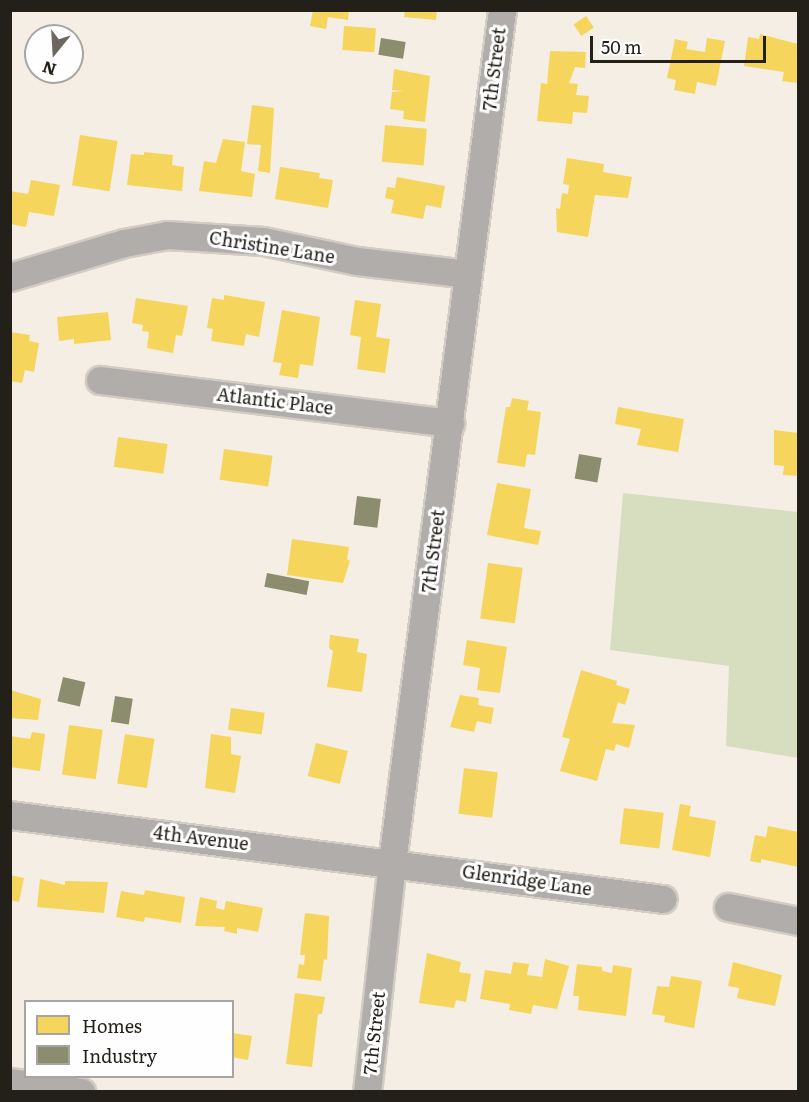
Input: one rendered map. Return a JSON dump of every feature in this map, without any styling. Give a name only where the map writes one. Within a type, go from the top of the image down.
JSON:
[{"type":"street","name":"7th Street","points":[[368,1092],[392,862],[502,10]]},
{"type":"street","name":"Christine Lane","points":[[10,277],[124,243],[167,235],[263,241],[357,261],[467,274]]},
{"type":"street","name":"Atlantic Place","points":[[100,380],[450,423]]},
{"type":"street","name":"4th Avenue","points":[[10,814],[392,862]]},
{"type":"street","name":"Glenridge Lane","points":[[392,862],[663,898]]},
{"type":"street","points":[[728,908],[798,921]]},
{"type":"street","points":[[10,1082],[81,1092]]},
{"type":"green space","points":[[623,493],[798,512],[798,758],[726,746],[729,666],[610,650]]},
{"type":"building: Homes","points":[[313,10],[349,10],[348,20],[328,17],[326,29],[310,26]]},
{"type":"building: Homes","points":[[405,10],[437,10],[436,20],[404,17]]},
{"type":"building: Homes","points":[[586,16],[594,28],[581,36],[574,24]]},
{"type":"building: Homes","points":[[344,26],[376,28],[374,52],[342,50]]},
{"type":"building: Homes","points":[[760,34],[798,44],[798,83],[782,81],[784,72],[744,66],[748,37],[759,39]]},
{"type":"building: Homes","points":[[707,38],[725,41],[716,86],[697,82],[695,94],[674,90],[676,80],[667,78],[675,39],[688,42],[686,49],[705,52]]},
{"type":"building: Homes","points":[[550,51],[586,52],[585,68],[575,67],[569,83],[578,84],[576,95],[589,96],[587,113],[573,112],[572,124],[537,121],[541,83],[547,84]]},
{"type":"building: Homes","points":[[394,69],[430,76],[425,122],[403,119],[404,111],[390,109],[392,92],[404,91],[392,90]]},
{"type":"building: Homes","points":[[252,105],[274,108],[270,173],[258,171],[261,145],[247,144]]},
{"type":"building: Homes","points":[[385,125],[427,129],[424,166],[382,162]]},
{"type":"building: Homes","points":[[80,135],[118,141],[110,191],[72,185]]},
{"type":"building: Homes","points":[[223,139],[245,142],[241,171],[255,174],[252,197],[199,191],[204,161],[216,163]]},
{"type":"building: Homes","points":[[144,152],[173,155],[172,165],[184,167],[182,191],[127,185],[131,154],[144,155]]},
{"type":"building: Homes","points":[[567,158],[604,164],[603,172],[632,177],[628,198],[595,195],[588,237],[557,232],[556,208],[560,209],[562,193],[568,194],[569,185],[563,184]]},
{"type":"building: Homes","points":[[280,167],[320,173],[319,178],[333,180],[328,208],[275,199]]},
{"type":"building: Homes","points":[[397,177],[445,186],[441,208],[426,205],[423,219],[391,213],[394,200],[385,198],[387,187],[395,188]]},
{"type":"building: Homes","points":[[31,180],[60,185],[54,216],[29,212],[26,227],[10,224],[10,191],[28,194]]},
{"type":"building: Homes","points":[[224,295],[265,302],[259,337],[246,334],[244,346],[211,341],[213,329],[207,328],[212,298],[224,300]]},
{"type":"building: Homes","points":[[136,298],[188,306],[182,336],[176,335],[173,353],[147,348],[149,332],[142,331],[143,325],[132,323]]},
{"type":"building: Homes","points":[[355,300],[381,304],[376,337],[390,339],[385,373],[357,369],[361,337],[350,335]]},
{"type":"building: Homes","points":[[282,310],[320,317],[313,366],[300,364],[298,378],[279,375],[282,363],[273,362]]},
{"type":"building: Homes","points":[[108,312],[111,340],[74,344],[74,339],[59,341],[57,317]]},
{"type":"building: Homes","points":[[10,332],[30,335],[29,341],[39,343],[34,372],[25,370],[22,383],[10,381]]},
{"type":"building: Homes","points":[[512,398],[529,401],[527,410],[541,412],[535,455],[527,454],[525,467],[497,463],[506,407],[510,407]]},
{"type":"building: Homes","points":[[618,407],[684,419],[678,452],[637,445],[641,429],[615,424]]},
{"type":"building: Homes","points":[[774,430],[798,433],[798,476],[783,475],[784,466],[774,465]]},
{"type":"building: Homes","points":[[118,437],[168,444],[163,474],[114,467]]},
{"type":"building: Homes","points":[[224,449],[273,456],[268,487],[220,480]]},
{"type":"building: Homes","points":[[497,483],[531,489],[524,528],[541,531],[538,545],[487,535]]},
{"type":"building: Homes","points":[[292,539],[349,547],[347,559],[350,561],[343,583],[287,575]]},
{"type":"building: Homes","points":[[488,563],[523,568],[515,623],[480,618]]},
{"type":"building: Homes","points":[[330,635],[359,639],[357,652],[367,654],[362,692],[327,687],[333,651],[329,648]]},
{"type":"building: Homes","points":[[467,640],[507,647],[500,693],[477,690],[480,668],[463,665]]},
{"type":"building: Homes","points":[[581,670],[617,681],[616,685],[630,689],[625,705],[618,702],[612,723],[635,725],[629,748],[616,744],[614,751],[606,749],[597,781],[560,771],[570,739],[562,737]]},
{"type":"building: Homes","points":[[10,690],[41,699],[38,720],[10,718]]},
{"type":"building: Homes","points":[[460,695],[479,698],[478,705],[494,708],[491,724],[477,721],[474,732],[450,727]]},
{"type":"building: Homes","points":[[231,708],[265,713],[262,735],[228,730]]},
{"type":"building: Homes","points":[[69,725],[103,730],[96,779],[62,775]]},
{"type":"building: Homes","points":[[32,732],[45,734],[40,771],[10,767],[10,736],[30,739]]},
{"type":"building: Homes","points":[[125,734],[155,739],[147,788],[117,783]]},
{"type":"building: Homes","points":[[211,734],[231,737],[231,754],[241,756],[235,793],[205,788]]},
{"type":"building: Homes","points":[[316,743],[348,751],[340,784],[308,776]]},
{"type":"building: Homes","points":[[464,768],[498,772],[492,818],[458,814]]},
{"type":"building: Homes","points":[[680,804],[691,806],[689,816],[716,821],[710,857],[672,850]]},
{"type":"building: Homes","points":[[624,808],[664,813],[659,849],[620,844]]},
{"type":"building: Homes","points":[[768,826],[798,832],[798,867],[761,859],[761,863],[750,861],[755,835],[766,837]]},
{"type":"building: Homes","points":[[10,875],[24,878],[19,902],[10,900]]},
{"type":"building: Homes","points":[[40,879],[65,885],[65,881],[108,882],[104,913],[37,907]]},
{"type":"building: Homes","points":[[145,890],[185,897],[181,923],[145,917],[144,922],[116,917],[121,891],[144,895]]},
{"type":"building: Homes","points":[[200,897],[217,901],[216,908],[224,910],[226,901],[263,908],[258,932],[237,928],[237,934],[224,931],[225,927],[195,926]]},
{"type":"building: Homes","points":[[305,913],[329,916],[327,960],[324,959],[321,981],[297,978],[299,964],[304,965],[305,955],[300,955]]},
{"type":"building: Homes","points":[[427,953],[461,962],[459,972],[471,974],[466,1002],[456,1000],[454,1008],[419,1003]]},
{"type":"building: Homes","points":[[545,959],[569,966],[557,1009],[533,1005],[531,1014],[509,1010],[510,1004],[480,999],[485,970],[511,974],[513,962],[529,964],[527,975],[542,977]]},
{"type":"building: Homes","points":[[733,962],[782,975],[775,1006],[737,998],[739,988],[728,986]]},
{"type":"building: Homes","points":[[577,964],[602,967],[602,971],[612,973],[613,965],[632,968],[626,1016],[578,1010],[579,996],[573,996]]},
{"type":"building: Homes","points":[[671,976],[702,981],[694,1028],[664,1022],[665,1016],[652,1014],[657,986],[669,987]]},
{"type":"building: Homes","points":[[295,993],[325,997],[322,1014],[318,1014],[312,1067],[286,1064]]},
{"type":"building: Homes","points":[[234,1033],[252,1036],[248,1060],[234,1057]]},
{"type":"building: Industry","points":[[381,38],[406,42],[403,59],[378,55]]},
{"type":"building: Industry","points":[[579,454],[602,458],[597,483],[575,479]]},
{"type":"building: Industry","points":[[357,496],[381,499],[377,528],[353,525]]},
{"type":"building: Industry","points":[[267,573],[309,581],[307,595],[264,587]]},
{"type":"building: Industry","points":[[63,677],[85,682],[80,707],[57,701]]},
{"type":"building: Industry","points":[[115,696],[133,699],[129,724],[111,722]]}]
